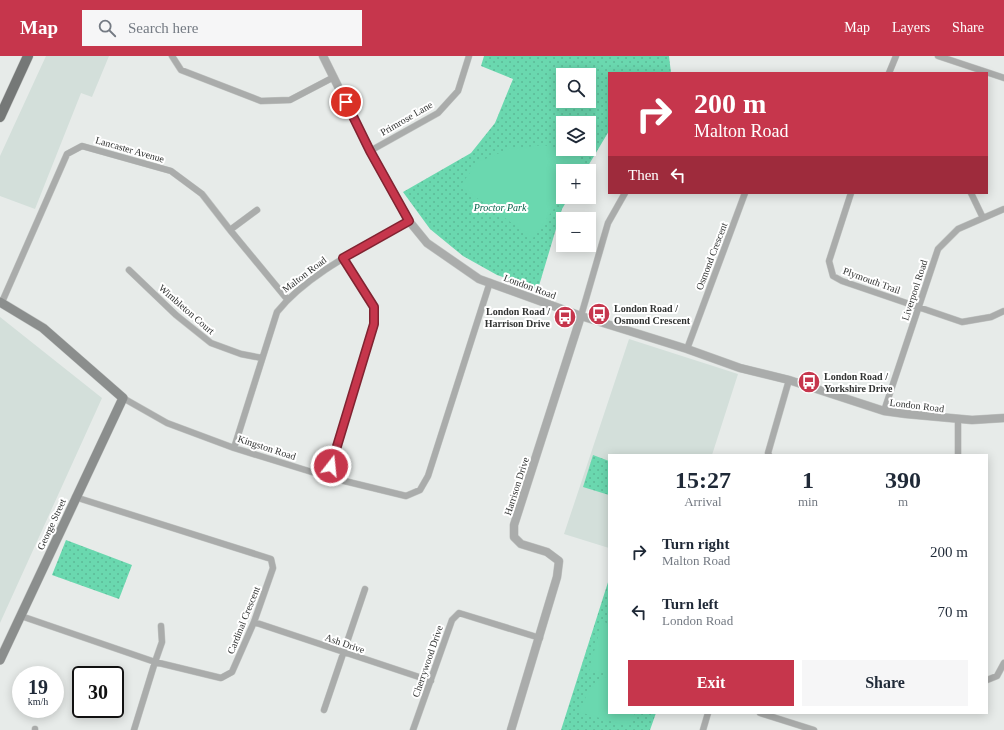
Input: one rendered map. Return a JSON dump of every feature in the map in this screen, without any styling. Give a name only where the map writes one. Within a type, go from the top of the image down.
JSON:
[{"type":"main road","points":[[0,118],[28,56]]},
{"type":"main road","name":"Kingston Road","points":[[1,302],[43,328],[123,398]]},
{"type":"main road","name":"George Street","points":[[0,660],[75,497],[123,398]]},
{"type":"street","points":[[172,56],[181,70],[261,101],[290,100],[334,77]]},
{"type":"street","name":"London Road","points":[[323,56],[370,151],[409,221],[427,243],[479,279],[581,316],[687,349],[740,368],[789,380],[884,411],[972,420],[1004,418]]},
{"type":"street","name":"Primrose Lane","points":[[370,151],[438,113],[458,91],[469,56]]},
{"type":"street","points":[[889,72],[896,56]]},
{"type":"street","points":[[938,56],[986,72]]},
{"type":"street","points":[[988,73],[1004,78]]},
{"type":"street","name":"Lancaster Avenue","points":[[1,302],[67,154],[82,146],[171,171],[202,194],[287,299]]},
{"type":"street","points":[[581,316],[608,224],[624,194]]},
{"type":"street","name":"Osmond Crescent","points":[[687,349],[745,194]]},
{"type":"street","name":"Plymouth Trail","points":[[851,194],[829,261],[833,276],[842,281],[919,307]]},
{"type":"street","points":[[971,194],[983,218]]},
{"type":"street","name":"Liverpool Road","points":[[884,411],[938,249],[958,229],[1004,209]]},
{"type":"street","points":[[230,230],[257,210]]},
{"type":"street","name":"Malton Road","points":[[234,448],[277,312],[287,299],[298,289],[343,258],[409,221]]},
{"type":"street","points":[[328,477],[374,324],[374,307],[343,258]]},
{"type":"street","name":"Wimbleton Court","points":[[129,270],[176,315],[211,342],[241,354],[262,358]]},
{"type":"street","name":"Kingston Road","points":[[123,398],[167,424],[234,448],[328,477],[406,496],[420,490],[428,476],[490,282]]},
{"type":"street","points":[[919,307],[962,322],[991,317],[1004,311]]},
{"type":"street","name":"Harrison Drive","points":[[511,730],[558,577],[559,561],[547,552],[521,544],[514,537],[514,525],[581,316]]},
{"type":"street","points":[[768,454],[789,380]]},
{"type":"street","points":[[958,419],[958,454]]},
{"type":"street","name":"Cardinal Crescent","points":[[21,616],[154,662],[221,678],[232,672],[254,622],[273,568],[271,559],[75,497]]},
{"type":"street","points":[[324,710],[365,589]]},
{"type":"street","name":"Cherrywood Drive","points":[[413,730],[452,620],[459,613],[540,638]]},
{"type":"street","name":"Ash Drive","points":[[254,622],[430,682]]},
{"type":"street","points":[[134,730],[154,662],[162,642],[161,626]]},
{"type":"street","points":[[988,680],[997,676],[1004,663]]},
{"type":"street","points":[[703,730],[708,714]]},
{"type":"street","points":[[763,714],[814,730]]},
{"type":"shaded area","points":[[46,56],[109,56],[92,97],[81,93],[35,209],[0,196],[0,156]]},
{"type":"shaded area","points":[[0,317],[102,398],[0,623]]},
{"type":"shaded area","points":[[629,339],[738,374],[712,454],[608,454],[608,548],[564,534]]},
{"type":"green space","name":"Proctor Park","points":[[484,56],[669,56],[671,72],[608,72],[608,133],[596,153],[596,116],[556,116],[556,156],[594,156],[589,164],[556,164],[556,204],[565,204],[561,212],[556,212],[556,229],[538,289],[497,275],[463,256],[430,229],[403,192],[471,153],[495,123],[513,79],[481,66]]},
{"type":"green space","points":[[544,145],[556,149],[556,156],[573,156],[583,164],[556,164],[556,204],[557,204],[533,238],[460,186],[478,162],[509,149]]},
{"type":"green space","points":[[593,455],[608,461],[608,495],[583,487]]},
{"type":"green space","points":[[66,540],[132,565],[119,599],[52,575]]},
{"type":"green space","points":[[608,582],[608,714],[656,714],[650,730],[561,730]]},
{"type":"green space","points":[[602,621],[608,624],[608,673],[589,671]]},
{"type":"green space","points":[[608,676],[608,714],[635,714],[632,722],[624,725],[579,712],[590,690],[603,678]]},
{"type":"place","name":"London Road / Osmond Crescent","points":[[599,314]]},
{"type":"place","name":"London Road / Harrison Drive","points":[[565,317]]},
{"type":"place","name":"London Road / Yorkshire Drive","points":[[809,382]]},
{"type":"route","points":[[331,466],[374,324],[374,307],[343,258],[409,221],[370,151],[346,102]]}]
